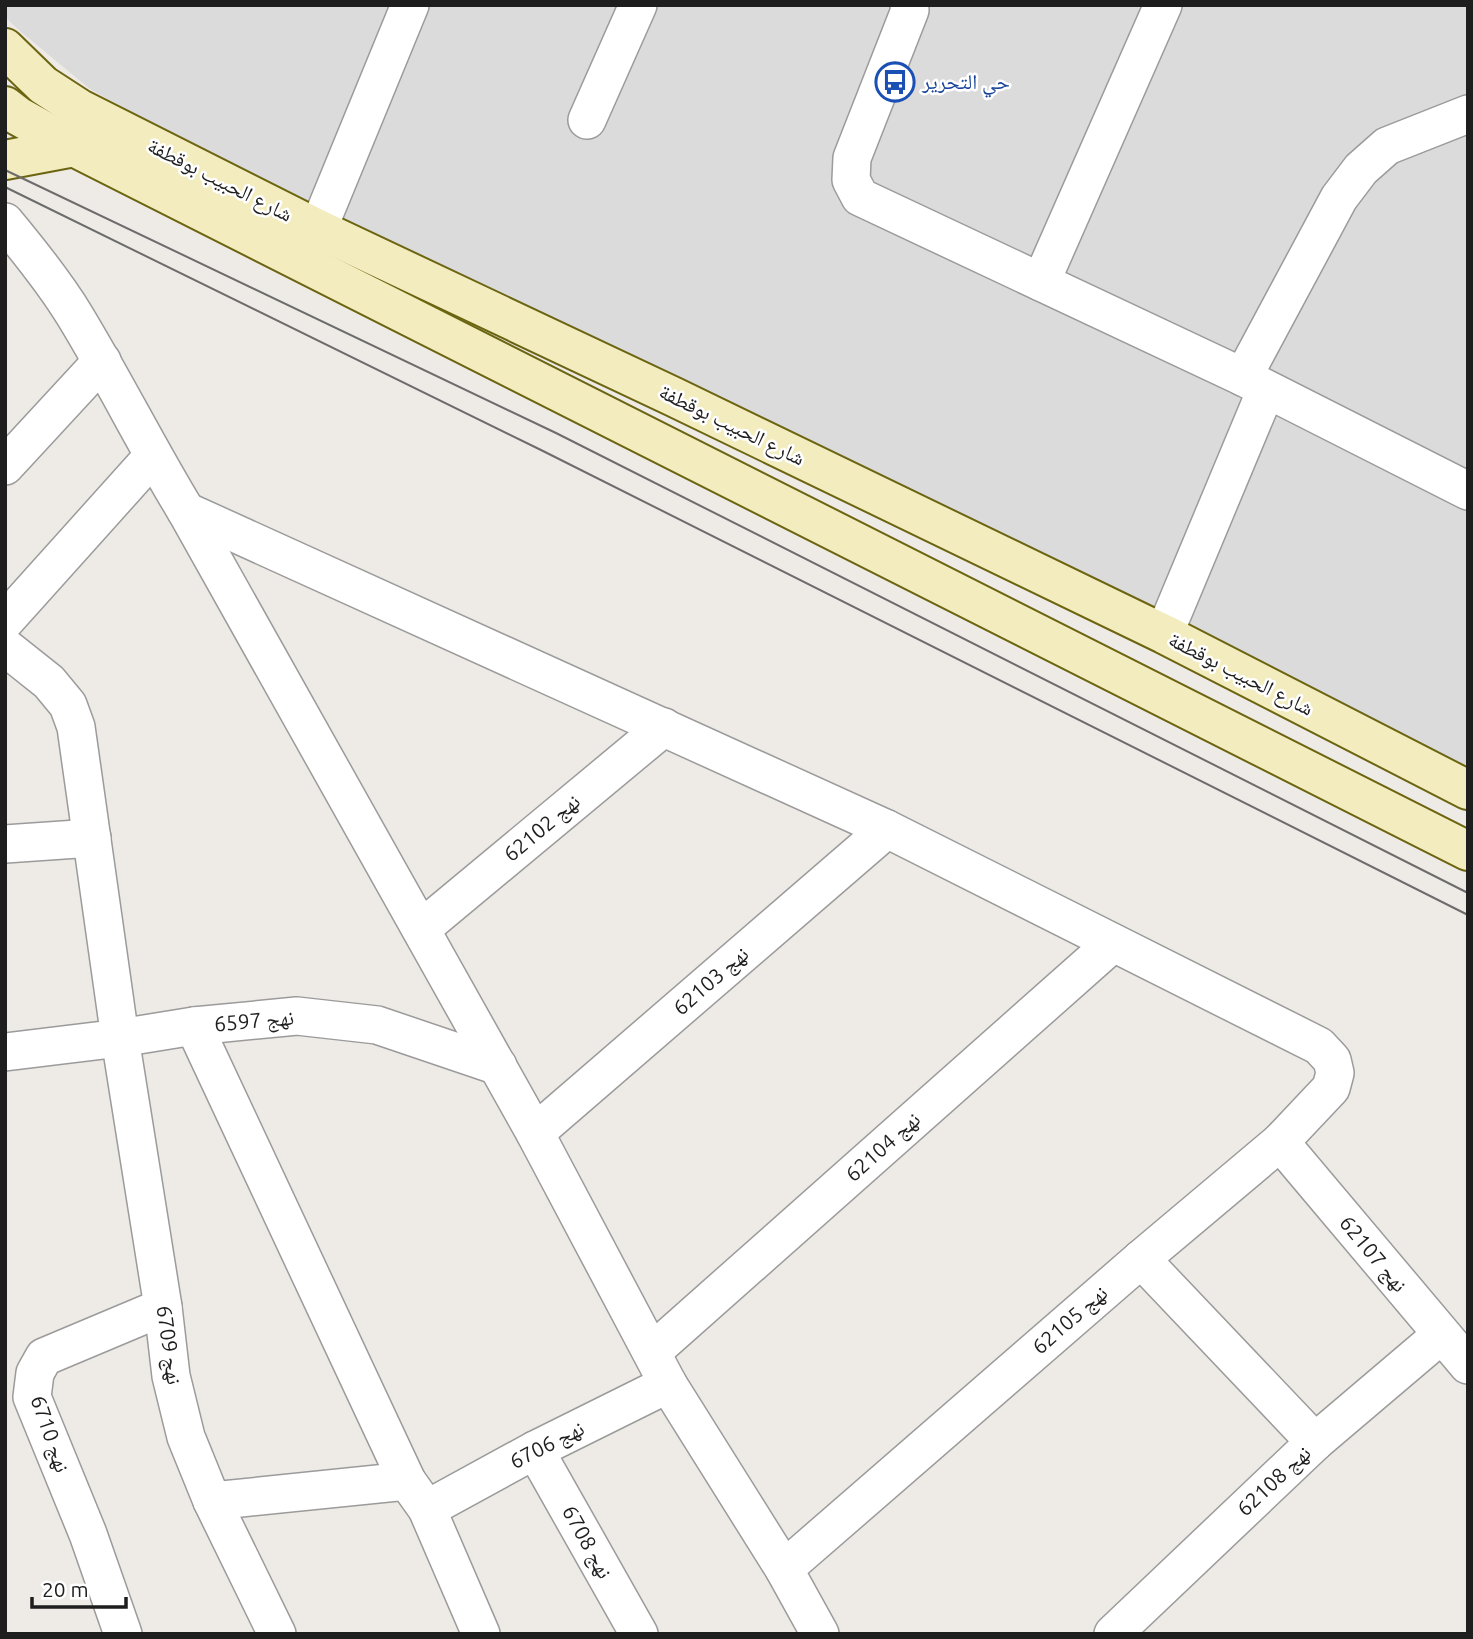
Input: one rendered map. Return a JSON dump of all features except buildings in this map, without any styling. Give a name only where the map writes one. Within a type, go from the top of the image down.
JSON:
[{"type":"main road","name":"شارع الحبيب بوقطفة","points":[[8,54],[43,85],[80,109],[318,229],[674,397],[1164,634],[1468,790]]},
{"type":"main road","name":"شارع الحبيب بوقطفة","points":[[5,106],[74,147],[1468,851]]},
{"type":"main road","points":[[5,160],[74,147]]},
{"type":"street","points":[[318,229],[410,5]]},
{"type":"street","points":[[587,120],[638,5]]},
{"type":"street","points":[[909,5],[910,10],[852,158],[851,180],[860,197],[1255,384],[1468,491]]},
{"type":"street","points":[[1041,282],[1163,5]]},
{"type":"street","points":[[1164,634],[1255,384],[1339,198],[1360,169],[1387,146],[1468,114]]},
{"type":"street","points":[[5,222],[33,255],[102,361],[498,1066],[660,1368],[784,1569],[820,1634]]},
{"type":"street","points":[[5,466],[102,361]]},
{"type":"street","points":[[5,621],[153,456]]},
{"type":"street","points":[[186,510],[887,829],[1114,943]]},
{"type":"street","name":"نهج 6709","points":[[5,647],[49,682],[68,705],[76,727],[171,1376],[186,1437],[212,1501],[277,1634]]},
{"type":"street","name":"نهج 62102","points":[[421,929],[664,727]]},
{"type":"street","name":"نهج 62103","points":[[535,1133],[887,829]]},
{"type":"street","points":[[5,844],[92,838]]},
{"type":"street","name":"نهج 62105","points":[[784,1569],[1280,1142],[1331,1088],[1335,1073],[1332,1059],[1319,1046],[1114,943]]},
{"type":"street","name":"نهج 62104","points":[[660,1368],[1114,943]]},
{"type":"street","name":"نهج 6597","points":[[5,1052],[194,1026],[296,1016],[377,1025],[498,1066]]},
{"type":"street","points":[[194,1026],[481,1634]]},
{"type":"street","name":"نهج 62107","points":[[1280,1142],[1468,1366]]},
{"type":"street","points":[[1141,1259],[1315,1442]]},
{"type":"street","name":"نهج 6710","points":[[123,1634],[88,1534],[33,1397],[35,1373],[44,1357],[163,1307]]},
{"type":"street","name":"نهج 62108","points":[[1113,1634],[1315,1442],[1441,1335]]},
{"type":"street","name":"نهج 6706","points":[[417,1495],[536,1450],[660,1368]]},
{"type":"street","name":"نهج 6708","points":[[536,1450],[639,1634]]},
{"type":"street","points":[[212,1501],[417,1495]]},
{"type":"shaded area","points":[[5,5],[1468,5],[1468,767],[187,143],[90,89],[5,17]]},
{"type":"tram line","points":[[5,170],[556,433],[1468,893]]},
{"type":"tram line","points":[[5,187],[543,451],[1468,915]]},
{"type":"place","name":"حي التحرير","points":[[895,82]]}]
